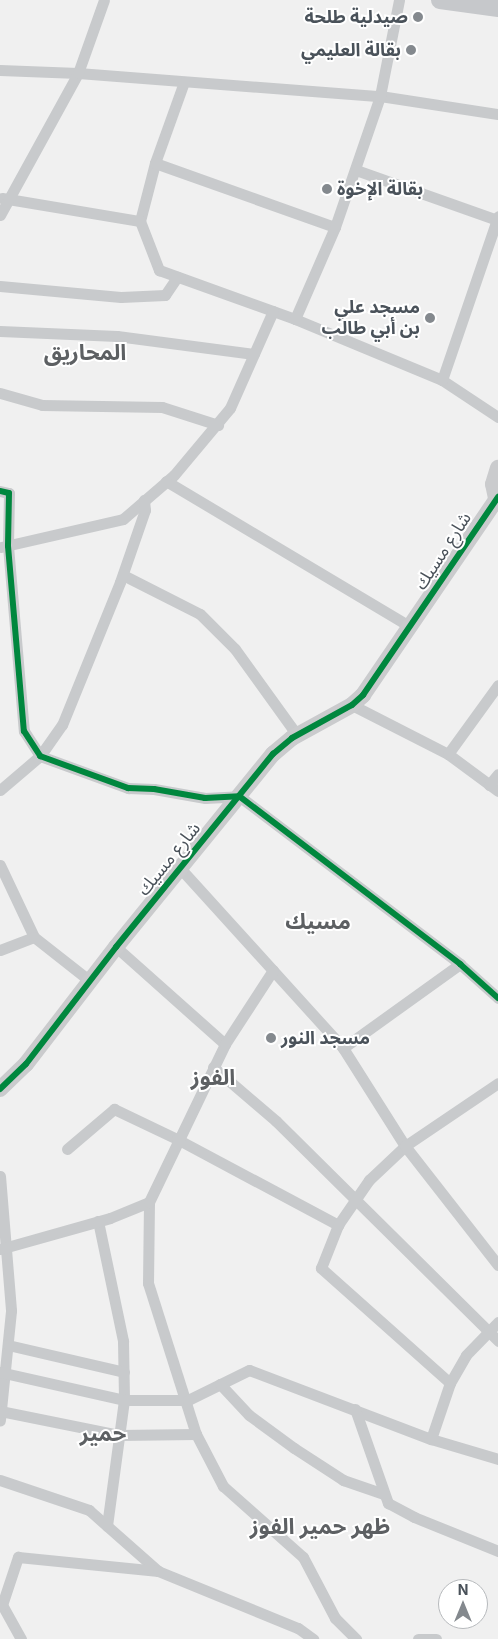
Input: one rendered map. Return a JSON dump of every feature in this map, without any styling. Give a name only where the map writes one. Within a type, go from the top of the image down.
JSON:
[{"type":"main road","points":[[440,0],[498,8]]},
{"type":"main road","points":[[492,0],[498,0]]},
{"type":"street","points":[[0,214],[4,198],[78,72],[104,0]]},
{"type":"street","points":[[295,319],[335,227],[356,170],[380,96],[399,0]]},
{"type":"street","points":[[0,70],[78,72],[184,82],[380,96],[498,114]]},
{"type":"street","points":[[184,82],[155,163],[140,221],[159,270],[295,319],[442,380],[498,418]]},
{"type":"street","points":[[155,163],[335,227]]},
{"type":"street","points":[[356,170],[497,218],[442,380]]},
{"type":"street","points":[[4,198],[140,221]]},
{"type":"street","points":[[0,286],[122,297],[165,295],[177,277]]},
{"type":"street","points":[[4,547],[123,519],[166,481],[218,424],[230,408],[273,311]]},
{"type":"street","points":[[0,331],[117,336],[254,354]]},
{"type":"street","points":[[0,393],[42,405],[162,407],[218,424]]},
{"type":"street","points":[[497,498],[492,484],[498,468]]},
{"type":"street","points":[[166,481],[411,627]]},
{"type":"street","points":[[0,491],[9,493],[4,547],[24,731],[40,756],[128,788],[154,789],[205,798],[239,796],[460,964],[498,998]]},
{"type":"street","name":"شارع مسيك","points":[[0,1088],[26,1064],[116,947],[273,754],[297,735],[352,705],[363,695],[497,498]]},
{"type":"street","points":[[0,790],[40,756],[62,725],[123,575],[145,510],[144,500]]},
{"type":"street","points":[[123,575],[200,614],[235,649],[297,735]]},
{"type":"street","points":[[448,754],[498,685]]},
{"type":"street","points":[[352,705],[448,754],[494,788],[498,774]]},
{"type":"street","points":[[0,865],[34,937],[90,980]]},
{"type":"street","points":[[180,868],[343,1048],[406,1146],[498,1265]]},
{"type":"street","points":[[0,950],[34,937]]},
{"type":"street","points":[[116,947],[225,1044]]},
{"type":"street","points":[[343,1048],[460,964]]},
{"type":"street","points":[[274,970],[225,1044],[177,1139],[149,1202],[148,1283],[196,1434],[222,1486],[303,1557],[335,1618],[356,1639]]},
{"type":"street","points":[[213,1067],[276,1121],[498,1341]]},
{"type":"street","points":[[450,1383],[321,1268],[338,1225],[368,1180],[406,1146],[498,1083]]},
{"type":"street","points":[[66,1149],[114,1109],[177,1139],[338,1225]]},
{"type":"street","points":[[0,1176],[4,1248],[11,1310],[0,1414],[120,1435],[196,1434]]},
{"type":"street","points":[[4,1248],[98,1221],[149,1202]]},
{"type":"street","points":[[98,1221],[123,1341],[124,1372],[124,1400],[107,1526]]},
{"type":"street","points":[[432,1439],[450,1383],[466,1355],[487,1331],[498,1322]]},
{"type":"street","points":[[8,1345],[124,1372]]},
{"type":"street","points":[[3,1372],[124,1400],[184,1400],[249,1370],[432,1439],[497,1457]]},
{"type":"street","points":[[220,1384],[249,1414],[294,1448],[343,1480],[384,1494]]},
{"type":"street","points":[[355,1409],[388,1503],[414,1517],[498,1551]]},
{"type":"street","points":[[0,1480],[89,1510],[158,1570]]},
{"type":"street","points":[[21,1639],[1,1606],[18,1557],[158,1570],[298,1628],[313,1639]]},
{"type":"street","points":[[418,1639],[436,1639]]},
{"type":"cycle path","points":[[0,491],[9,493],[8,546],[24,731],[40,756],[128,788],[154,789],[205,798],[239,796],[460,964],[498,998]]},
{"type":"cycle path","points":[[0,1089],[26,1064],[116,947],[273,754],[292,738],[352,705],[363,695],[498,497]]},
{"type":"place","name":"صيدلية طلحة","points":[[418,17]]},
{"type":"place","name":"بقالة العليمي","points":[[411,50]]},
{"type":"place","name":"بقالة الإخوة","points":[[327,189]]},
{"type":"place","name":"مسجد علي بن أبي طالب","points":[[430,318]]},
{"type":"place","name":"مسجد النور","points":[[271,1038]]},
{"type":"district","name":"المحاريق","points":[[85,353]]},
{"type":"district","name":"مسيك","points":[[318,922]]},
{"type":"district","name":"الفوز","points":[[213,1078]]},
{"type":"district","name":"حمير","points":[[103,1434]]},
{"type":"district","name":"ظهر حمير الفوز","points":[[320,1527]]}]
